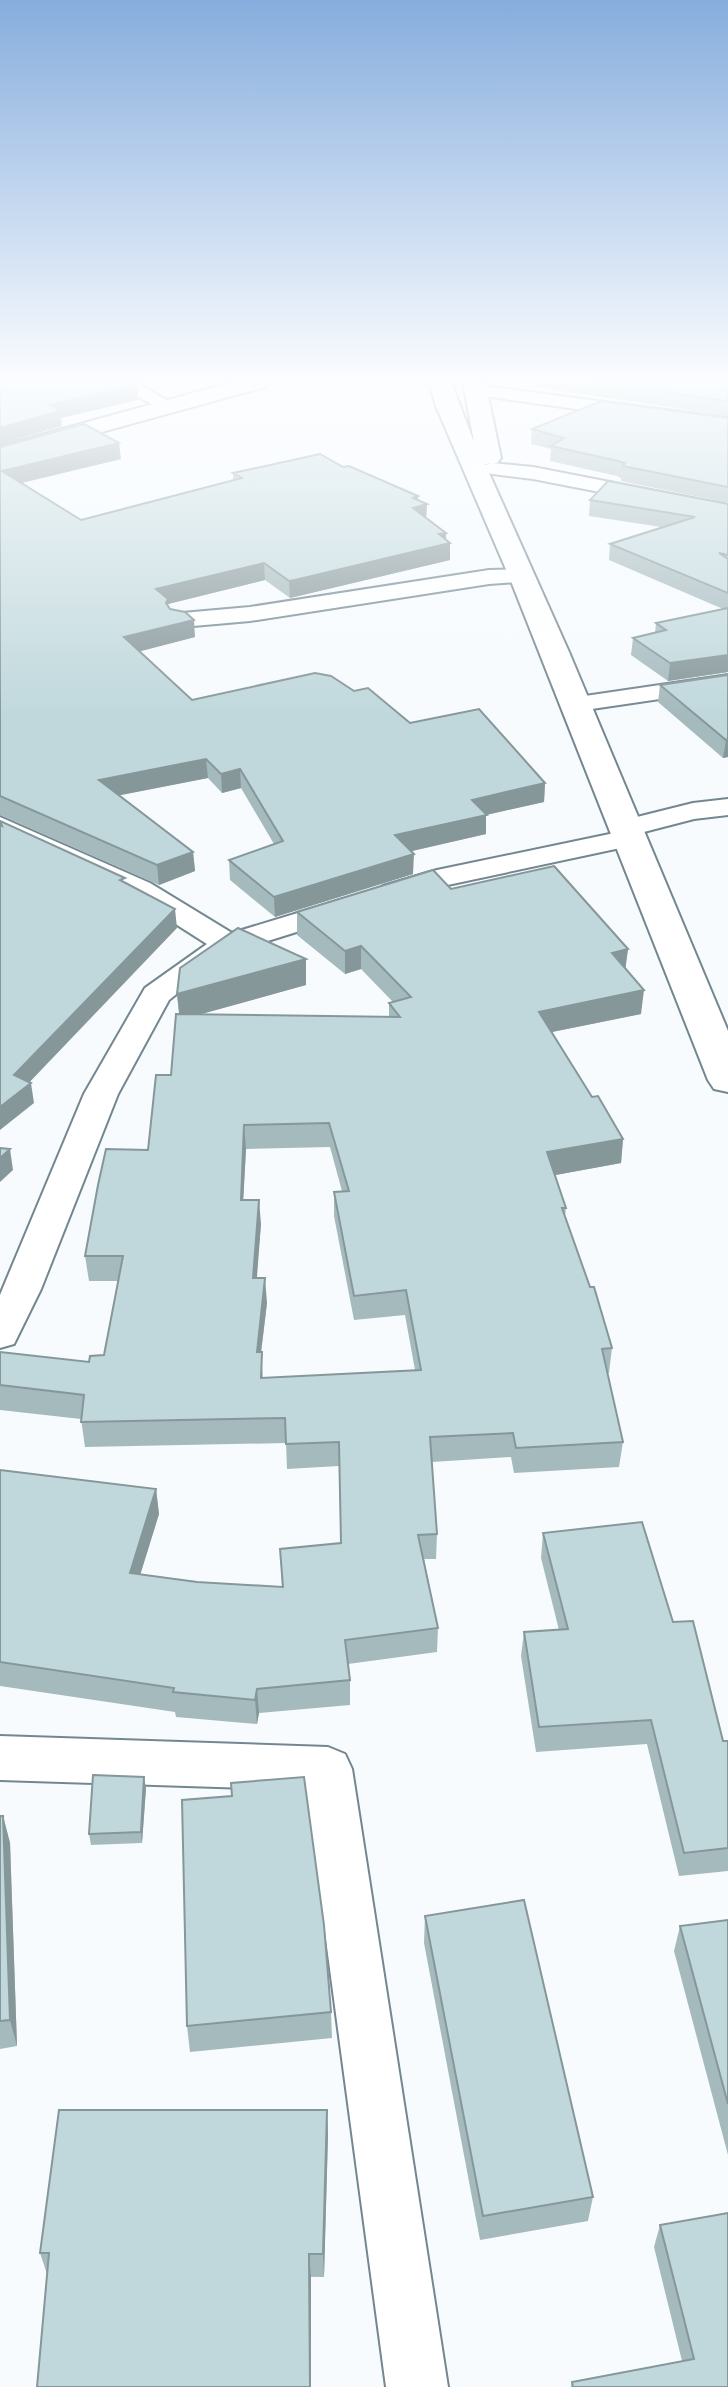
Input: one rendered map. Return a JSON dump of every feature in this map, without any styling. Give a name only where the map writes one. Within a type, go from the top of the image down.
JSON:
[{"type":"main road","points":[[484,493],[523,576],[725,1053]]},
{"type":"main road","points":[[502,493],[585,703],[632,832]]},
{"type":"street","points":[[638,493],[728,511]]},
{"type":"street","points":[[182,620],[250,614],[489,577],[523,576]]},
{"type":"street","points":[[585,703],[728,682]]},
{"type":"street","points":[[0,1334],[22,1289],[101,1094],[156,995],[192,966],[228,944],[437,879],[632,832],[693,811],[728,807]]},
{"type":"street","points":[[0,825],[140,889],[228,944]]},
{"type":"street","points":[[0,1758],[328,1769],[339,1827],[417,2387]]},
{"type":"building","points":[[0,493],[38,493],[81,520],[183,493],[412,493],[418,496],[413,498],[427,504],[413,508],[446,533],[439,534],[450,543],[289,581],[264,563],[156,589],[168,599],[166,603],[170,609],[185,612],[194,620],[124,637],[192,700],[315,673],[331,676],[354,691],[368,688],[410,723],[479,709],[545,783],[472,800],[487,815],[395,835],[414,854],[274,897],[229,860],[283,841],[240,769],[221,774],[206,759],[99,780],[193,852],[157,865],[0,796]]},
{"type":"building","points":[[596,493],[673,493],[728,504],[728,555],[719,553],[728,559],[728,593],[610,544],[695,517],[590,500]]},
{"type":"building","points":[[728,608],[728,655],[670,663],[633,638],[666,630],[656,623]]},
{"type":"building","points":[[728,675],[726,740],[660,685]]},
{"type":"building","points":[[0,821],[125,878],[120,880],[175,909],[14,1075],[31,1083],[0,1107],[2,826]]},
{"type":"building","points":[[554,866],[628,949],[612,953],[644,990],[539,1012],[592,1097],[598,1096],[623,1139],[547,1152],[566,1208],[562,1208],[590,1287],[594,1287],[612,1348],[602,1349],[623,1442],[516,1448],[513,1433],[430,1437],[437,1534],[418,1535],[438,1628],[345,1640],[350,1680],[257,1689],[255,1700],[173,1692],[174,1688],[0,1662],[0,1470],[156,1489],[130,1573],[197,1582],[283,1587],[280,1549],[341,1543],[339,1442],[286,1444],[285,1418],[81,1422],[84,1395],[0,1385],[0,1352],[89,1362],[90,1356],[104,1355],[123,1256],[85,1256],[98,1185],[106,1149],[148,1150],[156,1075],[171,1075],[176,1014],[400,1017],[389,1003],[411,997],[361,946],[345,951],[297,912],[433,870],[451,889]],"holes":[[[329,1123],[349,1191],[334,1192],[354,1296],[406,1290],[421,1370],[261,1378],[262,1352],[257,1352],[265,1278],[253,1278],[259,1200],[241,1200],[244,1125]]]},
{"type":"building","points":[[238,928],[306,959],[177,994],[180,968]]},
{"type":"building","points":[[0,1148],[10,1149],[0,1158]]},
{"type":"building","points":[[642,1522],[673,1622],[693,1621],[723,1741],[728,1741],[728,1848],[684,1853],[651,1720],[539,1727],[524,1632],[568,1629],[543,1533]]},
{"type":"building","points":[[93,1775],[144,1777],[141,1832],[89,1834]]},
{"type":"building","points":[[304,1777],[324,1925],[331,2012],[187,2026],[182,1800],[232,1796],[231,1783]]},
{"type":"building","points":[[0,1816],[3,1816],[10,2020],[0,2021]]},
{"type":"building","points":[[524,1900],[593,2197],[483,2216],[425,1916]]},
{"type":"building","points":[[728,1920],[728,2104],[680,1926]]},
{"type":"building","points":[[59,2110],[327,2110],[323,2254],[309,2254],[310,2387],[37,2387],[49,2253],[40,2253]]},
{"type":"building","points":[[728,2213],[728,2387],[573,2387],[572,2382],[694,2359],[660,2225]]}]
